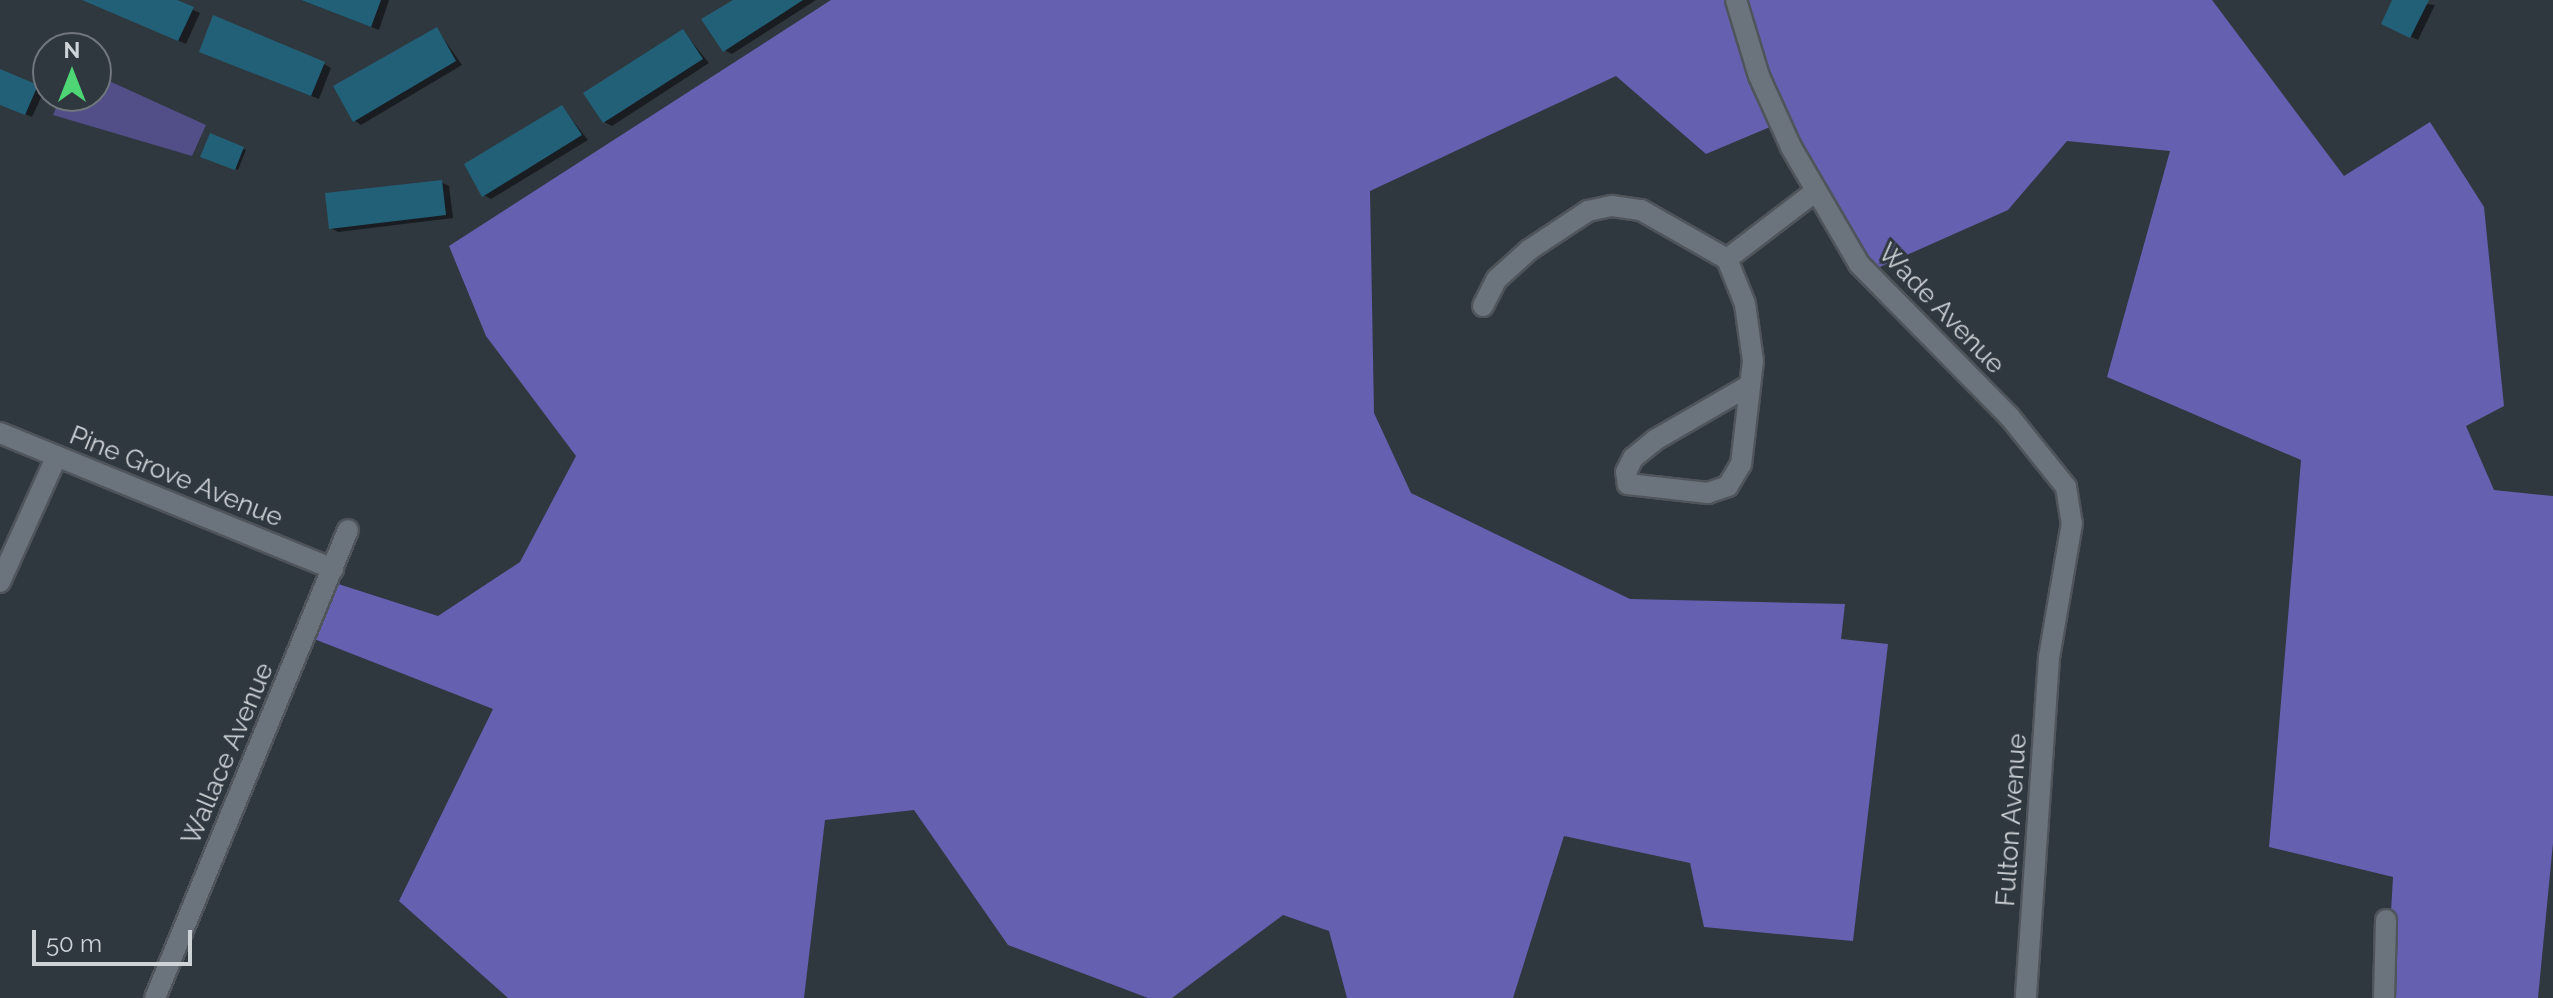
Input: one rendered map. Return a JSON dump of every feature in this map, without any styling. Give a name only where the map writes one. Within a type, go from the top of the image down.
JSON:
[{"type":"street","name":"Wade Avenue","points":[[1736,3],[1759,76],[1816,191],[1859,264],[2009,416],[2066,487],[2072,523],[2051,645]]},
{"type":"street","points":[[1727,259],[1816,191]]},
{"type":"street","points":[[1483,306],[1497,279],[1529,250],[1588,211],[1612,206],[1641,210],[1727,259],[1745,304],[1753,361],[1741,464],[1728,486],[1708,493],[1628,484],[1626,472],[1633,458],[1655,440],[1750,385]]},
{"type":"street","name":"Pine Grove Avenue","points":[[0,433],[333,569]]},
{"type":"street","points":[[0,582],[57,456]]},
{"type":"street","name":"Wallace Avenue","points":[[155,998],[348,530]]},
{"type":"street","name":"Fulton Avenue","points":[[2026,998],[2051,645]]},
{"type":"street","points":[[2384,998],[2386,920]]},
{"type":"shaded area","points":[[831,0],[2212,0],[2344,176],[2430,122],[2484,207],[2504,406],[2466,426],[2494,490],[2553,496],[2553,843],[2538,998],[2386,998],[2393,877],[2269,847],[2301,460],[2107,377],[2170,151],[2067,141],[2008,210],[1873,270],[1770,127],[1706,154],[1616,76],[1370,191],[1374,413],[1411,493],[1630,599],[1845,604],[1841,639],[1888,644],[1853,941],[1704,927],[1690,863],[1564,836],[1513,998],[1347,998],[1329,931],[1283,915],[1172,998],[1148,998],[1008,945],[914,810],[825,820],[804,998],[508,998],[399,901],[493,709],[309,637],[332,582],[438,616],[520,562],[576,456],[486,336],[449,246]]},
{"type":"shaded area","points":[[112,82],[206,125],[192,156],[53,115],[54,112],[112,112]]},
{"type":"building","points":[[82,0],[177,0],[194,7],[178,41]]},
{"type":"building","points":[[301,0],[381,0],[371,27]]},
{"type":"building","points":[[733,0],[803,0],[723,52],[701,19]]},
{"type":"building","points":[[2392,0],[2429,0],[2410,38],[2381,24]]},
{"type":"building","points":[[213,15],[325,62],[311,96],[199,52]]},
{"type":"building","points":[[437,27],[456,61],[353,122],[333,86]]},
{"type":"building","points":[[683,29],[703,59],[603,123],[583,93]]},
{"type":"building","points":[[0,69],[32,82],[32,99],[25,115],[0,105]]},
{"type":"building","points":[[562,105],[582,135],[482,197],[464,164]]},
{"type":"building","points":[[210,133],[244,147],[235,170],[200,157]]},
{"type":"building","points":[[442,180],[446,215],[329,229],[325,193]]}]
